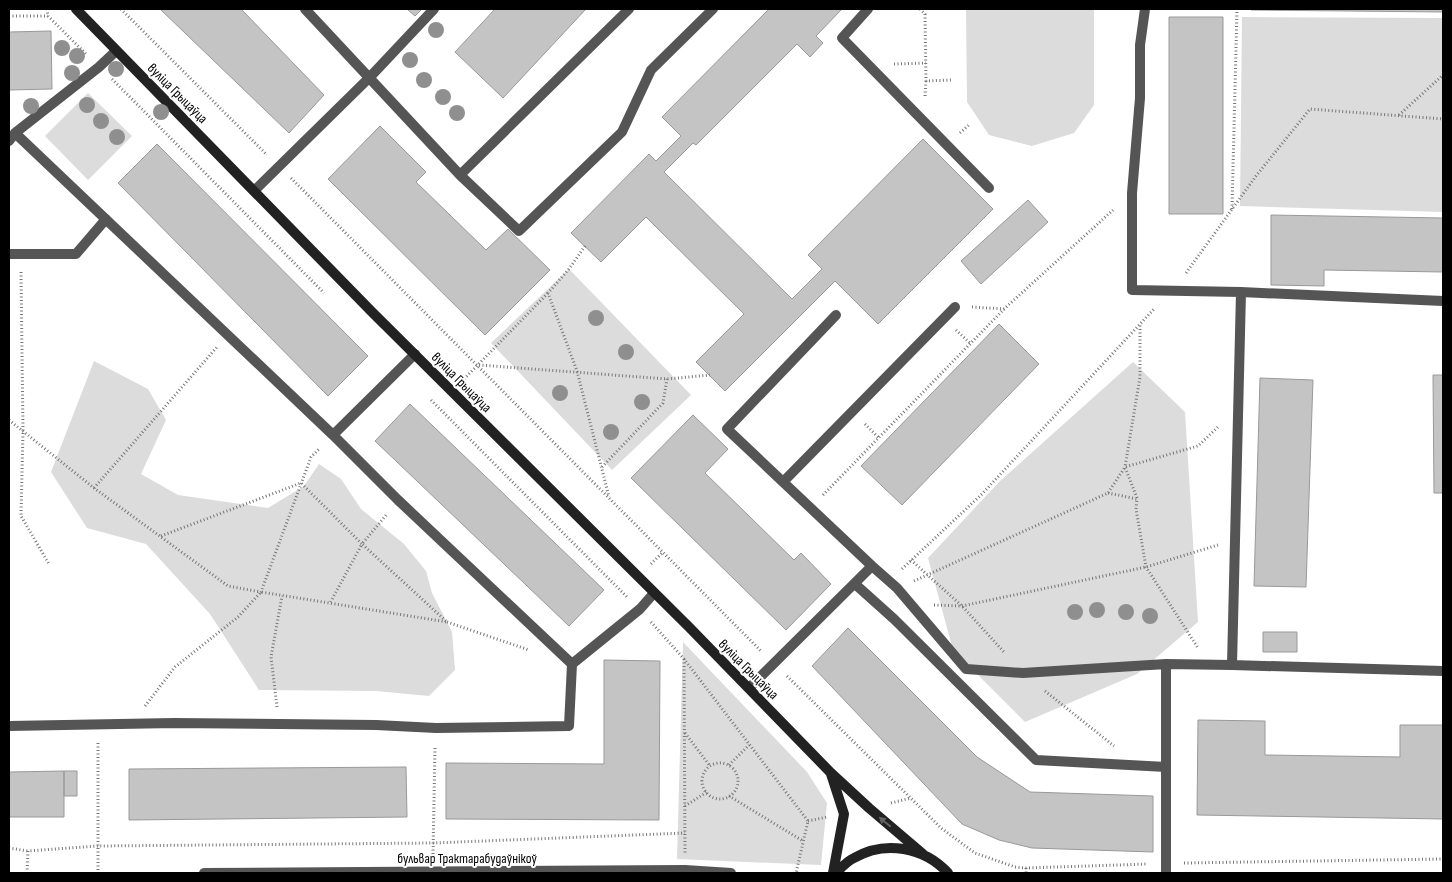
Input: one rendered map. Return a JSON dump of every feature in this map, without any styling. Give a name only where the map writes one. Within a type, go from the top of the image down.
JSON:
[{"type":"street","points":[[305,9],[460,175],[519,231],[622,132],[651,70],[712,9]]},
{"type":"street","points":[[255,190],[370,77],[434,9]]},
{"type":"street","points":[[460,175],[629,9]]},
{"type":"street","points":[[868,9],[842,38],[989,188]]},
{"type":"street","points":[[1145,9],[1140,45],[1140,98],[1132,193],[1132,290],[1241,292],[1443,301]]},
{"type":"street","name":"вуліца Грыцаўца","points":[[79,10],[116,51],[749,688],[831,773],[869,808],[948,873]]},
{"type":"street","points":[[9,726],[279,724],[436,728],[570,726],[572,664],[398,500],[333,435],[106,219],[12,137],[116,51]]},
{"type":"street","points":[[9,254],[76,254],[106,219]]},
{"type":"street","points":[[1232,665],[1241,292]]},
{"type":"street","points":[[783,482],[955,307]]},
{"type":"street","points":[[836,316],[727,429],[897,588],[966,669],[1023,673],[1166,664],[1443,671]]},
{"type":"street","points":[[333,435],[415,354]]},
{"type":"street","points":[[749,688],[872,566]]},
{"type":"street","points":[[855,584],[894,619],[1036,760],[1166,767]]},
{"type":"street","points":[[572,664],[640,609],[654,593]]},
{"type":"street","points":[[1166,664],[1166,868]]},
{"type":"street","name":"вуліца Грыцаўца","points":[[831,773],[844,814],[834,873]]},
{"type":"street","points":[[834,873],[852,858],[874,849],[898,847],[923,854]]},
{"type":"street","name":"бульвар Трактарабудаўнікоў","points":[[204,873],[685,870],[731,873]]},
{"type":"path","points":[[9,16],[48,16],[47,9]]},
{"type":"path","points":[[121,9],[774,664],[941,828],[975,853],[1014,867],[1026,868],[1166,868],[1443,859]]},
{"type":"path","points":[[920,9],[925,14],[926,81],[951,80]]},
{"type":"path","points":[[1232,209],[1237,9]]},
{"type":"path","points":[[1398,116],[1443,75]]},
{"type":"path","points":[[810,508],[1004,308],[1132,193]]},
{"type":"path","points":[[478,365],[548,293],[569,269],[584,246]]},
{"type":"path","points":[[21,254],[23,431],[21,516],[49,564]]},
{"type":"path","points":[[548,293],[577,371],[610,499]]},
{"type":"path","points":[[955,307],[1004,308]]},
{"type":"path","points":[[897,588],[1108,493],[1125,467],[1140,377],[1140,323]]},
{"type":"path","points":[[94,488],[227,335]]},
{"type":"path","points":[[478,365],[667,379],[710,375]]},
{"type":"path","points":[[602,468],[663,403],[667,379]]},
{"type":"path","points":[[1125,467],[1198,446],[1239,407]]},
{"type":"path","points":[[9,420],[94,488],[228,586],[447,622],[536,652]]},
{"type":"path","points":[[131,724],[176,667],[238,616],[261,592],[311,457]]},
{"type":"path","points":[[1125,467],[1137,499],[1136,509],[1146,567],[1209,665]]},
{"type":"path","points":[[160,536],[301,483]]},
{"type":"path","points":[[301,483],[362,544],[447,622]]},
{"type":"path","points":[[1108,493],[1137,499]]},
{"type":"path","points":[[330,604],[362,544],[398,500]]},
{"type":"path","points":[[911,604],[962,606],[1146,567],[1235,540]]},
{"type":"path","points":[[279,724],[271,657],[282,596]]},
{"type":"path","points":[[640,609],[684,659],[808,821],[796,873]]},
{"type":"path","points":[[684,659],[685,870]]},
{"type":"path","points":[[98,725],[98,873]]},
{"type":"path","points":[[433,872],[436,728]]},
{"type":"path","points":[[685,732],[710,766]]},
{"type":"path","points":[[729,765],[749,744]]},
{"type":"path","points":[[722,763],[729,765],[735,770],[738,785],[729,796],[716,798],[707,792],[702,782],[703,774],[714,764],[722,763]]},
{"type":"path","points":[[685,806],[707,792]]},
{"type":"path","points":[[729,796],[803,841]]},
{"type":"path","points":[[896,802],[911,798]]},
{"type":"path","points":[[9,848],[28,851],[98,846],[433,843],[685,833]]},
{"type":"path","points":[[27,873],[28,851]]},
{"type":"path","points":[[1026,868],[1026,873]]},
{"type":"shaded area","points":[[966,9],[1094,9],[1094,105],[1074,133],[1032,146],[989,135],[967,102]]},
{"type":"shaded area","points":[[1242,17],[1443,18],[1443,212],[1240,206]]},
{"type":"shaded area","points":[[88,93],[132,136],[88,180],[45,136]]},
{"type":"shaded area","points":[[569,269],[691,395],[612,470],[491,343]]},
{"type":"shaded area","points":[[94,361],[148,389],[166,420],[141,474],[178,495],[268,508],[304,486],[319,464],[341,479],[361,509],[404,544],[426,571],[432,593],[452,632],[455,670],[429,696],[376,691],[259,690],[210,614],[146,544],[87,528],[51,472]]},
{"type":"shaded area","points":[[1133,362],[1185,412],[1198,622],[1137,674],[1025,722],[953,650],[928,558],[1000,481]]},
{"type":"shaded area","points":[[683,642],[807,772],[827,803],[821,865],[677,859]]},
{"type":"building","points":[[160,9],[241,9],[324,95],[289,133]]},
{"type":"building","points":[[407,9],[422,9],[415,16]]},
{"type":"building","points":[[495,9],[586,9],[503,98],[455,52]]},
{"type":"building","points":[[769,9],[842,9],[816,36],[823,43],[810,57],[797,44],[696,145],[693,143],[664,172],[792,299],[822,269],[808,255],[923,139],[993,209],[878,324],[835,281],[725,391],[696,362],[744,314],[646,217],[601,262],[571,233],[649,154],[656,161],[681,136],[662,117]]},
{"type":"building","points":[[1443,9],[1443,12],[1251,10]]},
{"type":"building","points":[[1169,17],[1223,17],[1223,214],[1169,214]]},
{"type":"building","points":[[51,31],[52,89],[9,90],[9,32]]},
{"type":"building","points":[[380,126],[426,172],[416,182],[486,250],[508,229],[550,270],[485,335],[328,179]]},
{"type":"building","points":[[157,144],[368,356],[328,396],[118,183]]},
{"type":"building","points":[[1028,200],[1048,222],[981,284],[961,261]]},
{"type":"building","points":[[1271,215],[1443,218],[1443,272],[1324,270],[1324,286],[1271,285]]},
{"type":"building","points":[[999,324],[1039,364],[902,505],[861,466]]},
{"type":"building","points":[[1433,375],[1443,375],[1443,493],[1434,493]]},
{"type":"building","points":[[1260,378],[1313,380],[1306,587],[1254,586]]},
{"type":"building","points":[[410,404],[604,590],[569,626],[375,441]]},
{"type":"building","points":[[693,415],[728,449],[705,473],[794,560],[801,553],[831,584],[786,630],[631,478]]},
{"type":"building","points":[[848,628],[977,757],[1030,792],[1153,796],[1153,852],[1032,848],[999,840],[962,824],[812,666]]},
{"type":"building","points":[[1263,632],[1297,632],[1297,652],[1263,652]]},
{"type":"building","points":[[604,660],[660,661],[659,820],[446,819],[446,763],[604,764]]},
{"type":"building","points":[[1198,720],[1265,721],[1265,755],[1400,757],[1400,725],[1443,725],[1443,819],[1197,815]]},
{"type":"building","points":[[406,767],[407,817],[129,820],[129,769]]},
{"type":"building","points":[[64,771],[64,817],[9,817],[9,772]]},
{"type":"building","points":[[64,771],[77,771],[77,796],[64,796]]}]
